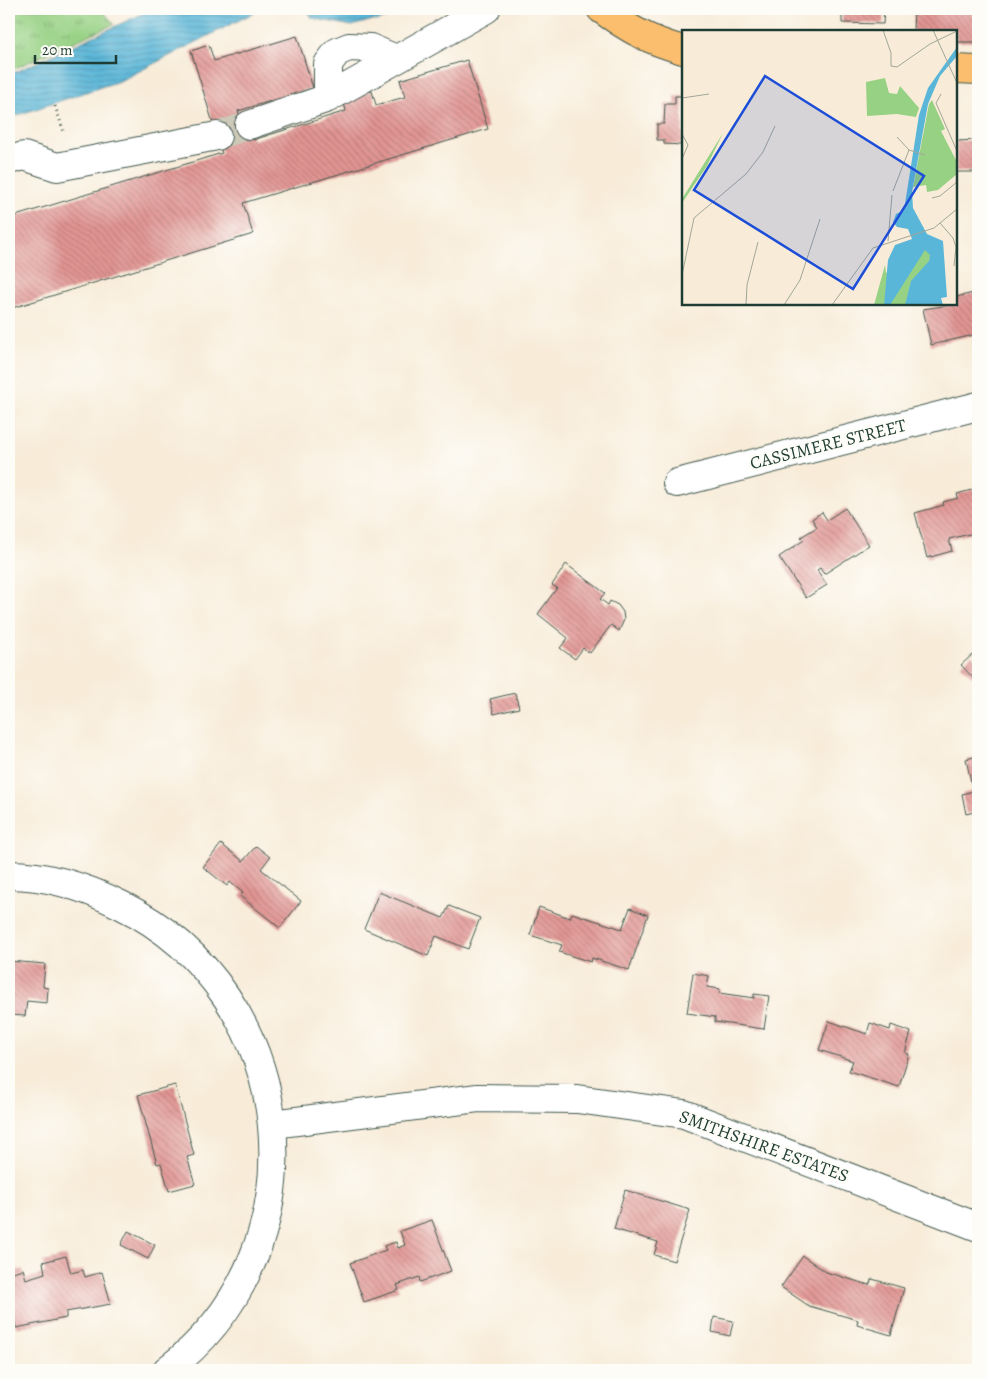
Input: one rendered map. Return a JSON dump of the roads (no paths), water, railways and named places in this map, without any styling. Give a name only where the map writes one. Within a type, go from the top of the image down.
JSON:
[{"type":"main road","points":[[601,9],[633,32],[650,40],[682,50]]},
{"type":"main road","points":[[957,69],[978,70]]},
{"type":"street","points":[[249,126],[328,98],[486,9]]},
{"type":"street","points":[[9,160],[24,156],[57,167],[217,136]]},
{"type":"street","name":"CASSIMERE STREET","points":[[678,483],[978,406]]},
{"type":"street","points":[[9,875],[58,881],[99,894],[138,913],[174,938],[204,968],[231,1002],[251,1040],[262,1073],[274,1124],[273,1176],[268,1211],[256,1252],[237,1292],[212,1328],[182,1359],[167,1370]]},
{"type":"street","name":"SMITHSHIRE ESTATES","points":[[274,1124],[478,1098],[577,1100],[684,1114],[978,1227]]},
{"type":"water","points":[[153,9],[261,9],[122,80],[9,118],[9,75]]},
{"type":"water","points":[[307,9],[411,9],[377,21],[373,20],[352,26],[312,18]]},
{"type":"tunnel","points":[[217,136],[249,125]]}]
